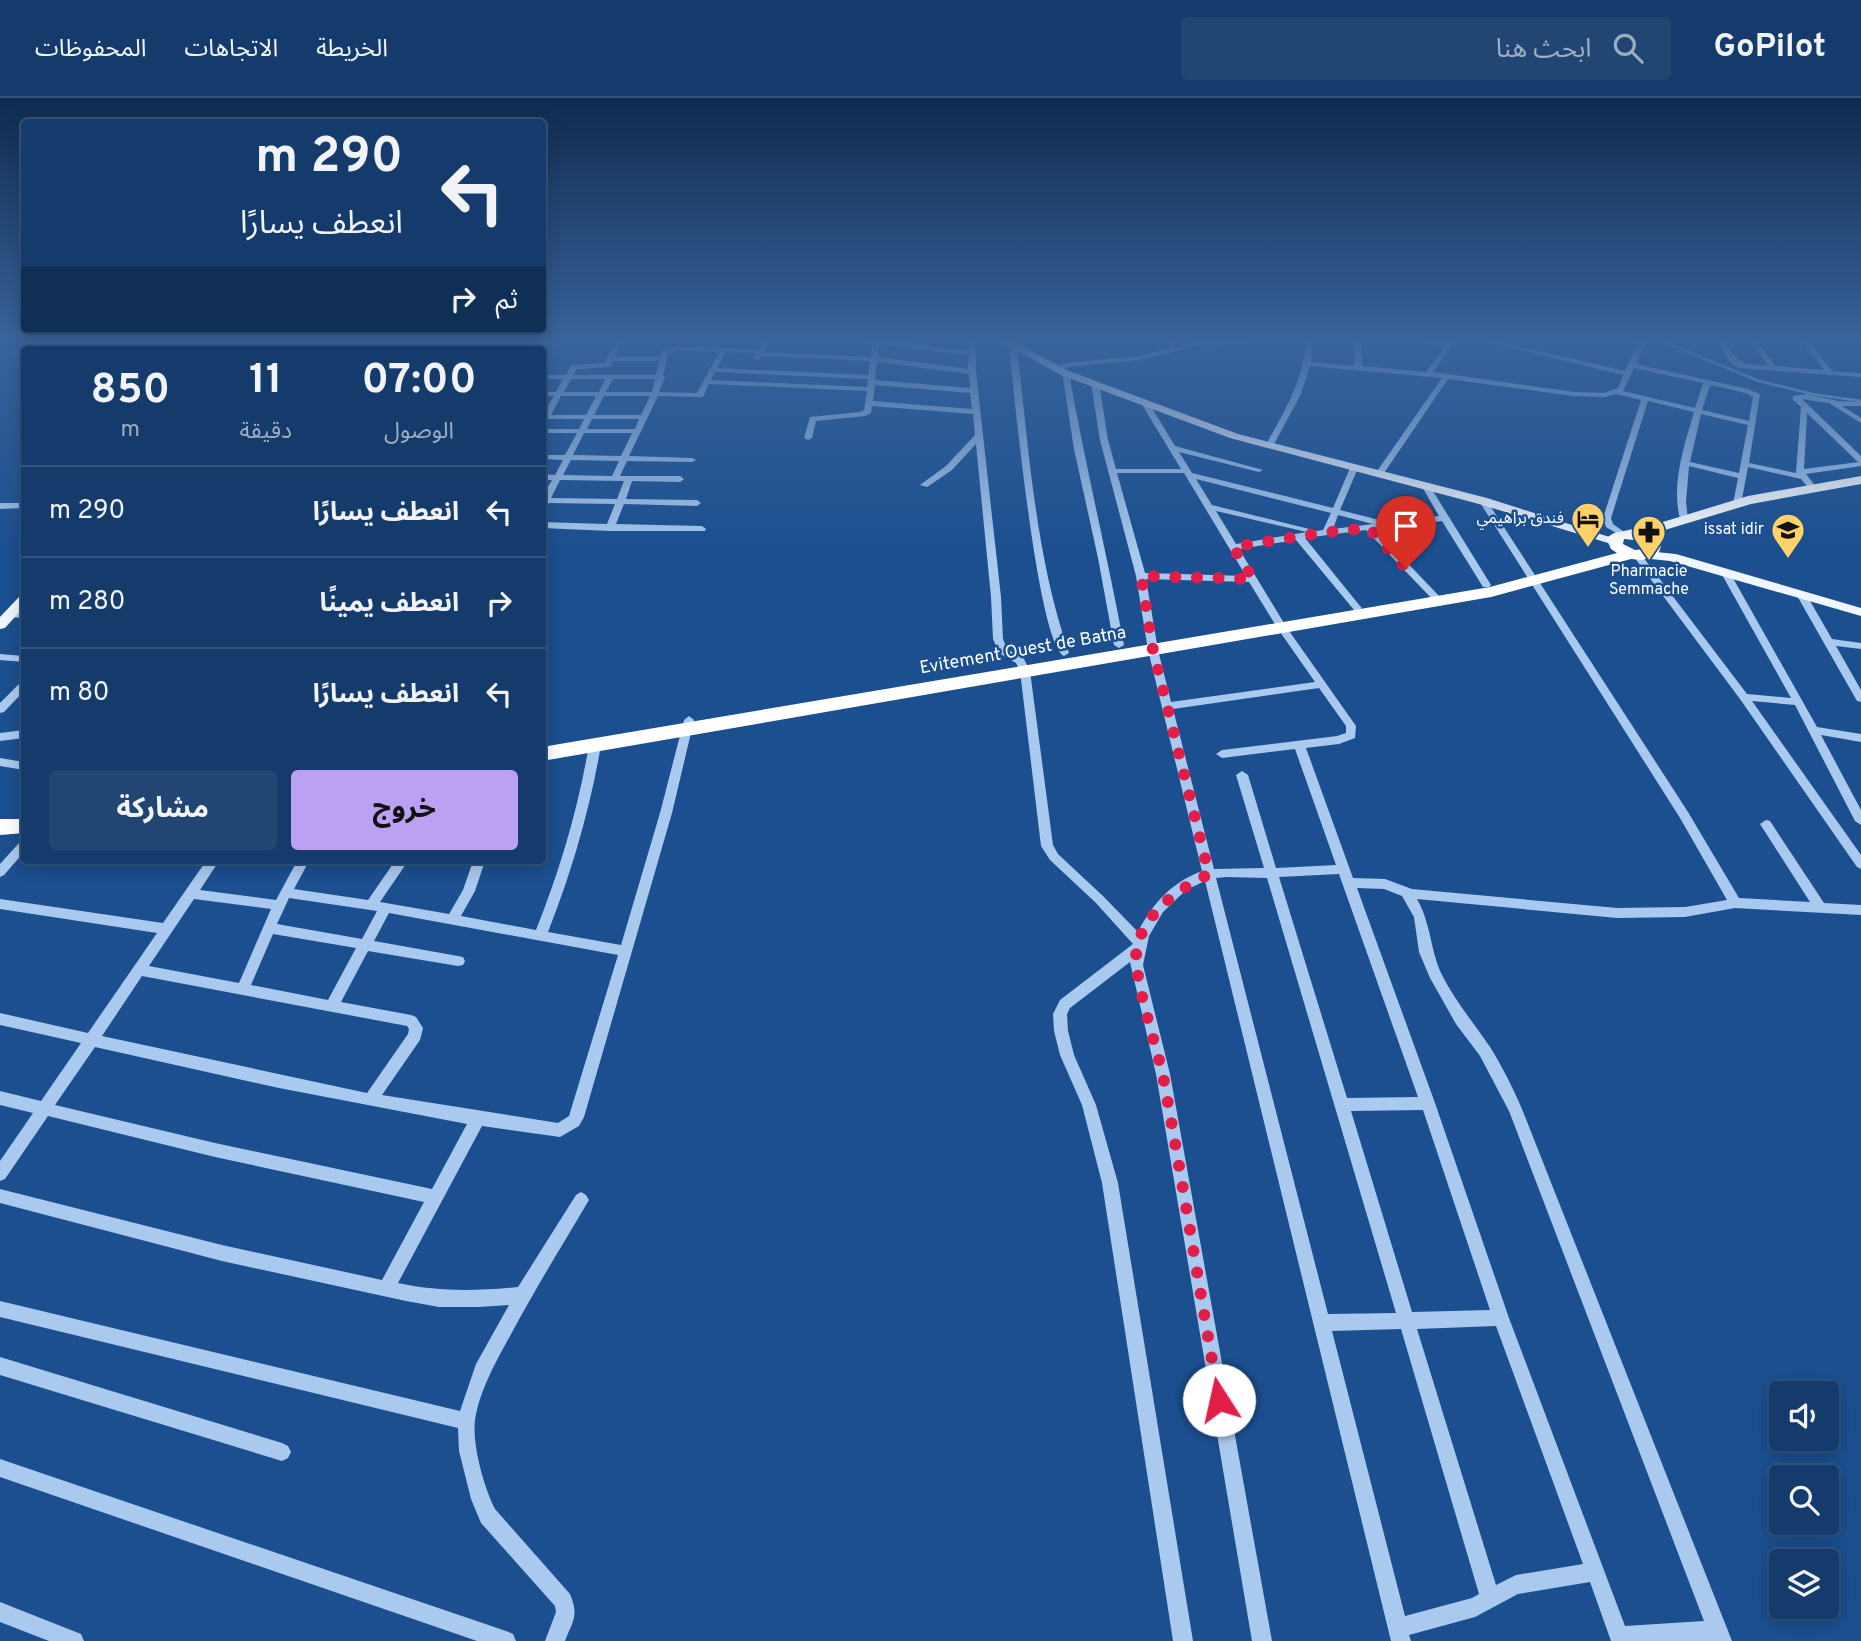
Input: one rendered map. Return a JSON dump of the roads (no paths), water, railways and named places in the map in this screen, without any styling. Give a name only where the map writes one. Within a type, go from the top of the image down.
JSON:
[{"type":"highway","name":"Evitement Ouest de Batna","points":[[1281,624],[1357,608],[1532,579],[1581,562],[1619,538],[1737,504],[1805,479],[1861,480]]},
{"type":"highway","name":"Evitement Ouest de Batna","points":[[546,742],[688,724],[1532,579],[1643,551],[1701,526],[1777,504],[1861,489]]},
{"type":"highway","points":[[1619,538],[1643,551]]},
{"type":"highway","name":"Evitement Ouest de Batna","points":[[1022,666],[1064,653],[1119,645],[1152,645]]},
{"type":"highway","name":"Evitement Ouest de Batna","points":[[546,753],[688,724]]},
{"type":"highway","points":[[0,813],[21,813]]},
{"type":"highway","points":[[0,827],[21,826]]},
{"type":"main road","points":[[1162,409],[1269,446],[1619,538]]},
{"type":"main road","points":[[1643,551],[1861,612]]},
{"type":"main road","points":[[1643,551],[1702,558],[1861,606]]},
{"type":"main road","points":[[0,636],[18,614]]},
{"type":"street","points":[[546,497],[593,409]]},
{"type":"street","points":[[615,478],[648,409]]},
{"type":"street","points":[[808,438],[813,419],[862,414],[868,409]]},
{"type":"street","points":[[941,409],[977,412]]},
{"type":"street","points":[[977,409],[998,639],[1006,654],[1022,666],[1046,846],[1054,857],[1100,900],[1137,946],[1136,965],[1163,1074],[1262,1641]]},
{"type":"street","points":[[1020,409],[1035,538],[1055,627],[1064,653]]},
{"type":"street","points":[[1067,409],[1119,645]]},
{"type":"street","points":[[1099,409],[1112,471],[1141,576],[1152,645],[1399,1634],[1475,1607],[1516,1585],[1594,1572]]},
{"type":"street","points":[[1149,409],[1281,624],[1346,718],[1352,732],[1339,740],[1222,754]]},
{"type":"street","points":[[1269,446],[1289,409]]},
{"type":"street","points":[[1378,474],[1424,409]]},
{"type":"street","points":[[1619,538],[1607,518],[1642,409]]},
{"type":"street","points":[[1691,409],[1752,424]]},
{"type":"street","points":[[1737,504],[1754,409]]},
{"type":"street","points":[[1804,409],[1805,479]]},
{"type":"street","points":[[1744,464],[1805,479],[1861,462],[1806,409]]},
{"type":"street","points":[[1841,409],[1861,421]]},
{"type":"street","points":[[1685,520],[1681,500],[1685,463],[1699,411]]},
{"type":"street","points":[[546,418],[645,417]]},
{"type":"street","points":[[546,431],[637,431]]},
{"type":"street","points":[[924,485],[948,468],[979,434]]},
{"type":"street","points":[[1173,448],[1259,470]]},
{"type":"street","points":[[546,457],[692,460]]},
{"type":"street","points":[[1685,463],[1742,476]]},
{"type":"street","points":[[1323,533],[1354,468]]},
{"type":"street","points":[[1112,471],[1189,473],[1391,525]]},
{"type":"street","points":[[546,477],[680,479]]},
{"type":"street","points":[[610,528],[629,479]]},
{"type":"street","points":[[1424,485],[1486,585]]},
{"type":"street","points":[[1483,501],[1684,815],[1735,903]]},
{"type":"street","points":[[546,502],[696,503]]},
{"type":"street","points":[[0,506],[21,506]]},
{"type":"street","points":[[1212,508],[1323,533]]},
{"type":"street","points":[[1233,547],[1443,518]]},
{"type":"street","points":[[546,526],[702,529]]},
{"type":"street","points":[[1369,528],[1435,597]]},
{"type":"street","points":[[1298,536],[1357,608]]},
{"type":"street","points":[[1643,551],[1861,864]]},
{"type":"street","points":[[1726,573],[1816,730],[1861,821]]},
{"type":"street","points":[[1141,576],[1253,579]]},
{"type":"street","points":[[1801,594],[1861,699]]},
{"type":"street","points":[[1827,642],[1861,646]]},
{"type":"street","points":[[0,657],[21,659]]},
{"type":"street","points":[[1167,706],[1323,684]]},
{"type":"street","points":[[0,709],[21,688]]},
{"type":"street","points":[[1744,697],[1799,702]]},
{"type":"street","points":[[0,1019],[278,1083],[477,1120],[560,1130],[574,1121],[579,1112],[666,813],[688,724]]},
{"type":"street","points":[[1816,730],[1861,738]]},
{"type":"street","points":[[0,737],[21,734]]},
{"type":"street","points":[[541,936],[572,845],[595,745]]},
{"type":"street","points":[[1299,745],[1428,1103],[1501,1318],[1620,1638],[1719,1635],[1515,1109],[1485,1052],[1461,1020],[1437,978],[1426,952],[1424,925],[1408,898],[1411,894]]},
{"type":"street","points":[[0,762],[21,766]]},
{"type":"street","points":[[1242,775],[1490,1598]]},
{"type":"street","points":[[1766,824],[1820,907]]},
{"type":"street","points":[[0,872],[21,848]]},
{"type":"street","points":[[0,1174],[211,864]]},
{"type":"street","points":[[243,989],[282,899],[301,864]]},
{"type":"street","points":[[332,1005],[364,944],[378,907],[400,864]]},
{"type":"street","points":[[452,920],[469,891],[478,864]]},
{"type":"street","points":[[1183,1641],[1110,1183],[1089,1105],[1066,1055],[1060,1031],[1060,1014],[1065,1004],[1137,946],[1165,903],[1179,890],[1209,874],[1347,876],[1385,884],[1411,894],[1617,913],[1685,912],[1735,903],[1861,910]]},
{"type":"street","points":[[190,894],[378,907],[625,951]]},
{"type":"street","points":[[0,904],[166,929]]},
{"type":"street","points":[[269,928],[457,961]]},
{"type":"street","points":[[139,970],[411,1021],[416,1028],[415,1036],[370,1100]]},
{"type":"street","points":[[0,1098],[215,1150],[435,1197]]},
{"type":"street","points":[[1341,1105],[1428,1103]]},
{"type":"street","points":[[386,1289],[477,1120]]},
{"type":"street","points":[[0,1196],[222,1253],[386,1289],[439,1298],[480,1299],[523,1295]]},
{"type":"street","points":[[555,1641],[566,1612],[563,1601],[488,1517],[480,1499],[468,1451],[466,1421],[482,1370],[523,1295],[581,1200]]},
{"type":"street","points":[[0,1309],[466,1421]]},
{"type":"street","points":[[1321,1323],[1501,1318]]},
{"type":"street","points":[[0,1366],[282,1452]]},
{"type":"street","points":[[0,1468],[506,1641]]},
{"type":"street","points":[[0,1612],[74,1641]]},
{"type":"place","name":"فندق براهيمي","points":[[1588,549]]},
{"type":"place","name":"issat idir","points":[[1788,560]]},
{"type":"place","name":"Pharmacie Semmache","points":[[1649,562]]}]
